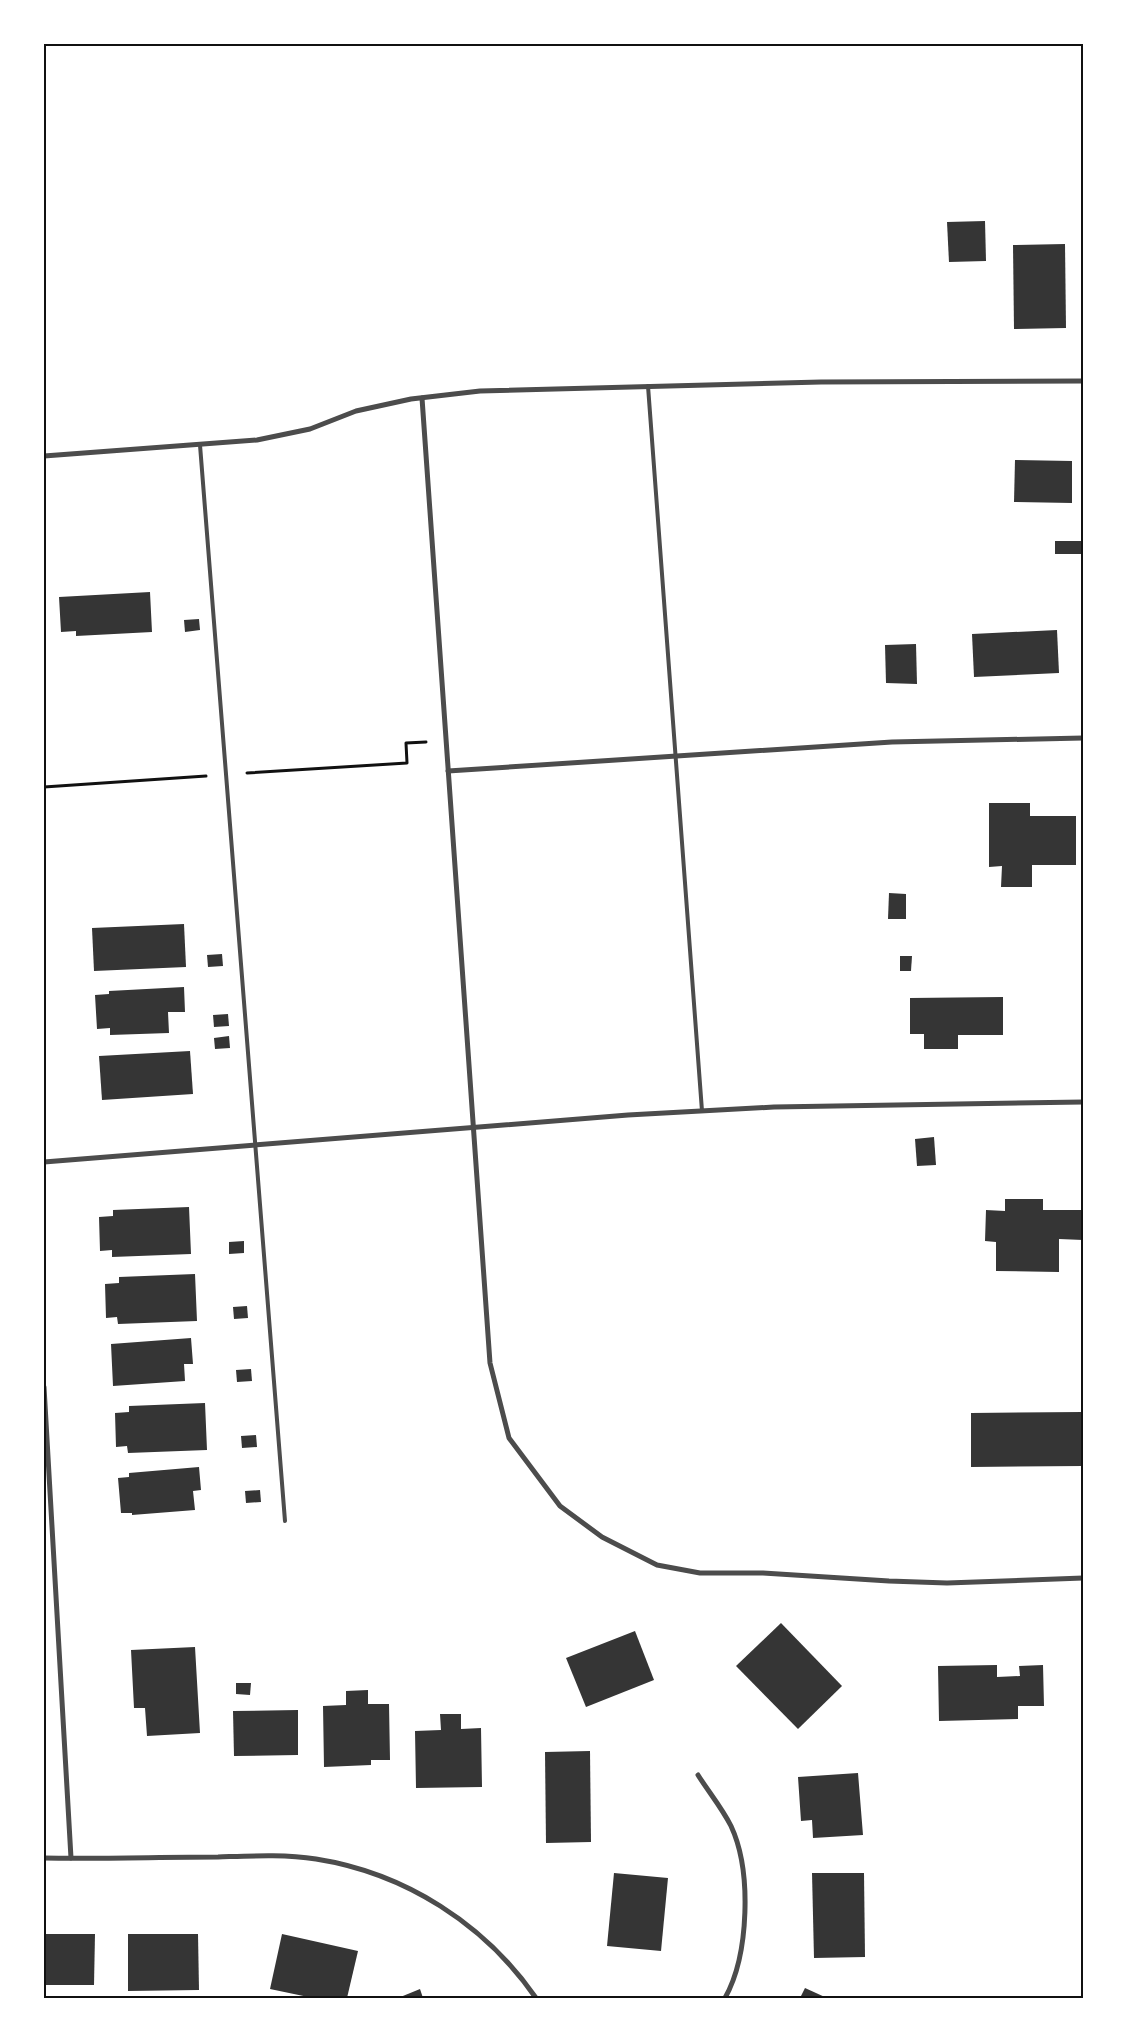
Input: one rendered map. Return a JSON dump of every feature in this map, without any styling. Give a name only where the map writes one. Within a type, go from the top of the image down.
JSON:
[{"type":"street","points":[[44,456],[257,440],[310,429],[356,411],[422,398],[480,391],[821,382],[1083,381]]},
{"type":"street","points":[[422,398],[490,1363],[509,1438],[560,1506],[602,1537],[657,1565],[700,1572],[763,1573],[947,1583],[1083,1578]]},
{"type":"street","points":[[448,771],[892,742],[1083,738]]},
{"type":"street","points":[[44,1162],[473,1128],[784,1106],[1083,1102]]},
{"type":"street","points":[[44,1387],[71,1858]]},
{"type":"street","points":[[698,1775],[731,1827],[739,1856],[745,1891],[744,1929],[738,1964],[725,1998]]},
{"type":"street","points":[[44,1858],[261,1856],[315,1859],[359,1869],[428,1898],[462,1919],[492,1944],[522,1977],[536,1998]]},
{"type":"lane","points":[[648,386],[702,1111]]},
{"type":"lane","points":[[200,445],[284,1521]]},
{"type":"path","points":[[244,773],[407,763],[406,742],[446,740]]},
{"type":"path","points":[[44,788],[211,776]]},
{"type":"building","points":[[985,221],[986,261],[949,262],[947,222]]},
{"type":"building","points":[[1065,244],[1066,328],[1014,329],[1013,245]]},
{"type":"building","points":[[1015,460],[1072,461],[1072,503],[1014,502]]},
{"type":"building","points":[[1055,541],[1083,541],[1083,554],[1055,554]]},
{"type":"building","points":[[150,592],[152,632],[76,636],[76,631],[61,632],[59,597]]},
{"type":"building","points":[[199,619],[200,630],[185,632],[184,620]]},
{"type":"building","points":[[1057,630],[1059,673],[974,677],[972,634]]},
{"type":"building","points":[[916,644],[917,684],[886,683],[885,645]]},
{"type":"building","points":[[989,803],[1030,803],[1030,816],[1076,816],[1076,865],[1032,865],[1032,887],[1001,887],[1002,866],[989,867]]},
{"type":"building","points":[[889,893],[906,894],[906,919],[888,919]]},
{"type":"building","points":[[184,924],[186,967],[94,971],[92,928]]},
{"type":"building","points":[[222,954],[223,966],[208,967],[207,955]]},
{"type":"building","points":[[900,956],[912,956],[911,971],[900,971]]},
{"type":"building","points":[[184,987],[185,1012],[168,1012],[169,1033],[110,1035],[110,1028],[97,1029],[95,995],[109,994],[109,991]]},
{"type":"building","points":[[1003,997],[1003,1035],[958,1035],[958,1049],[924,1049],[924,1034],[910,1034],[910,998]]},
{"type":"building","points":[[228,1014],[229,1026],[214,1027],[213,1015]]},
{"type":"building","points":[[229,1036],[230,1048],[215,1049],[214,1038]]},
{"type":"building","points":[[190,1051],[193,1094],[102,1100],[99,1056]]},
{"type":"building","points":[[934,1137],[936,1165],[917,1166],[915,1139]]},
{"type":"building","points":[[1005,1199],[1043,1199],[1043,1210],[1083,1210],[1083,1240],[1059,1239],[1059,1272],[996,1271],[996,1242],[985,1241],[986,1210],[1005,1211]]},
{"type":"building","points":[[189,1207],[191,1254],[112,1257],[112,1250],[100,1251],[99,1217],[113,1216],[113,1210]]},
{"type":"building","points":[[244,1241],[244,1253],[229,1254],[229,1242]]},
{"type":"building","points":[[195,1274],[197,1321],[118,1324],[117,1317],[106,1318],[105,1284],[119,1283],[119,1277]]},
{"type":"building","points":[[247,1306],[248,1318],[234,1319],[233,1307]]},
{"type":"building","points":[[191,1338],[193,1364],[184,1364],[185,1381],[113,1386],[111,1344]]},
{"type":"building","points":[[251,1369],[252,1381],[237,1382],[236,1370]]},
{"type":"building","points":[[205,1403],[207,1450],[128,1453],[127,1446],[116,1447],[115,1413],[129,1412],[129,1406]]},
{"type":"building","points":[[1083,1412],[1083,1466],[971,1467],[971,1413]]},
{"type":"building","points":[[256,1435],[257,1447],[242,1448],[241,1436]]},
{"type":"building","points":[[199,1467],[201,1490],[193,1491],[195,1510],[132,1515],[132,1513],[121,1513],[118,1478],[129,1477],[129,1473]]},
{"type":"building","points":[[260,1490],[261,1502],[246,1503],[245,1491]]},
{"type":"building","points":[[781,1623],[842,1686],[798,1729],[736,1666]]},
{"type":"building","points":[[635,1631],[654,1680],[586,1707],[566,1658]]},
{"type":"building","points":[[195,1647],[200,1733],[147,1736],[145,1708],[134,1708],[131,1650]]},
{"type":"building","points":[[997,1665],[997,1677],[1020,1676],[1019,1666],[1043,1665],[1044,1706],[1018,1706],[1018,1719],[939,1721],[938,1666]]},
{"type":"building","points":[[236,1683],[251,1683],[250,1695],[236,1694]]},
{"type":"building","points":[[368,1690],[368,1704],[389,1704],[390,1760],[371,1760],[371,1765],[324,1767],[323,1706],[346,1705],[346,1691]]},
{"type":"building","points":[[298,1710],[298,1755],[234,1756],[233,1711]]},
{"type":"building","points":[[440,1714],[461,1714],[461,1729],[481,1728],[482,1787],[416,1788],[415,1731],[441,1730]]},
{"type":"building","points":[[590,1751],[591,1842],[546,1843],[545,1752]]},
{"type":"building","points":[[858,1773],[863,1835],[813,1838],[812,1820],[801,1821],[798,1777]]},
{"type":"building","points":[[614,1873],[668,1878],[661,1951],[607,1946]]},
{"type":"building","points":[[812,1873],[864,1873],[865,1957],[814,1958]]},
{"type":"building","points":[[44,1934],[95,1934],[94,1985],[44,1985]]},
{"type":"building","points":[[128,1934],[198,1934],[199,1990],[128,1991]]},
{"type":"building","points":[[282,1934],[358,1951],[347,1998],[313,1998],[270,1989]]},
{"type":"building","points":[[805,1988],[827,1998],[800,1998]]},
{"type":"building","points":[[420,1989],[423,1998],[398,1998]]}]
